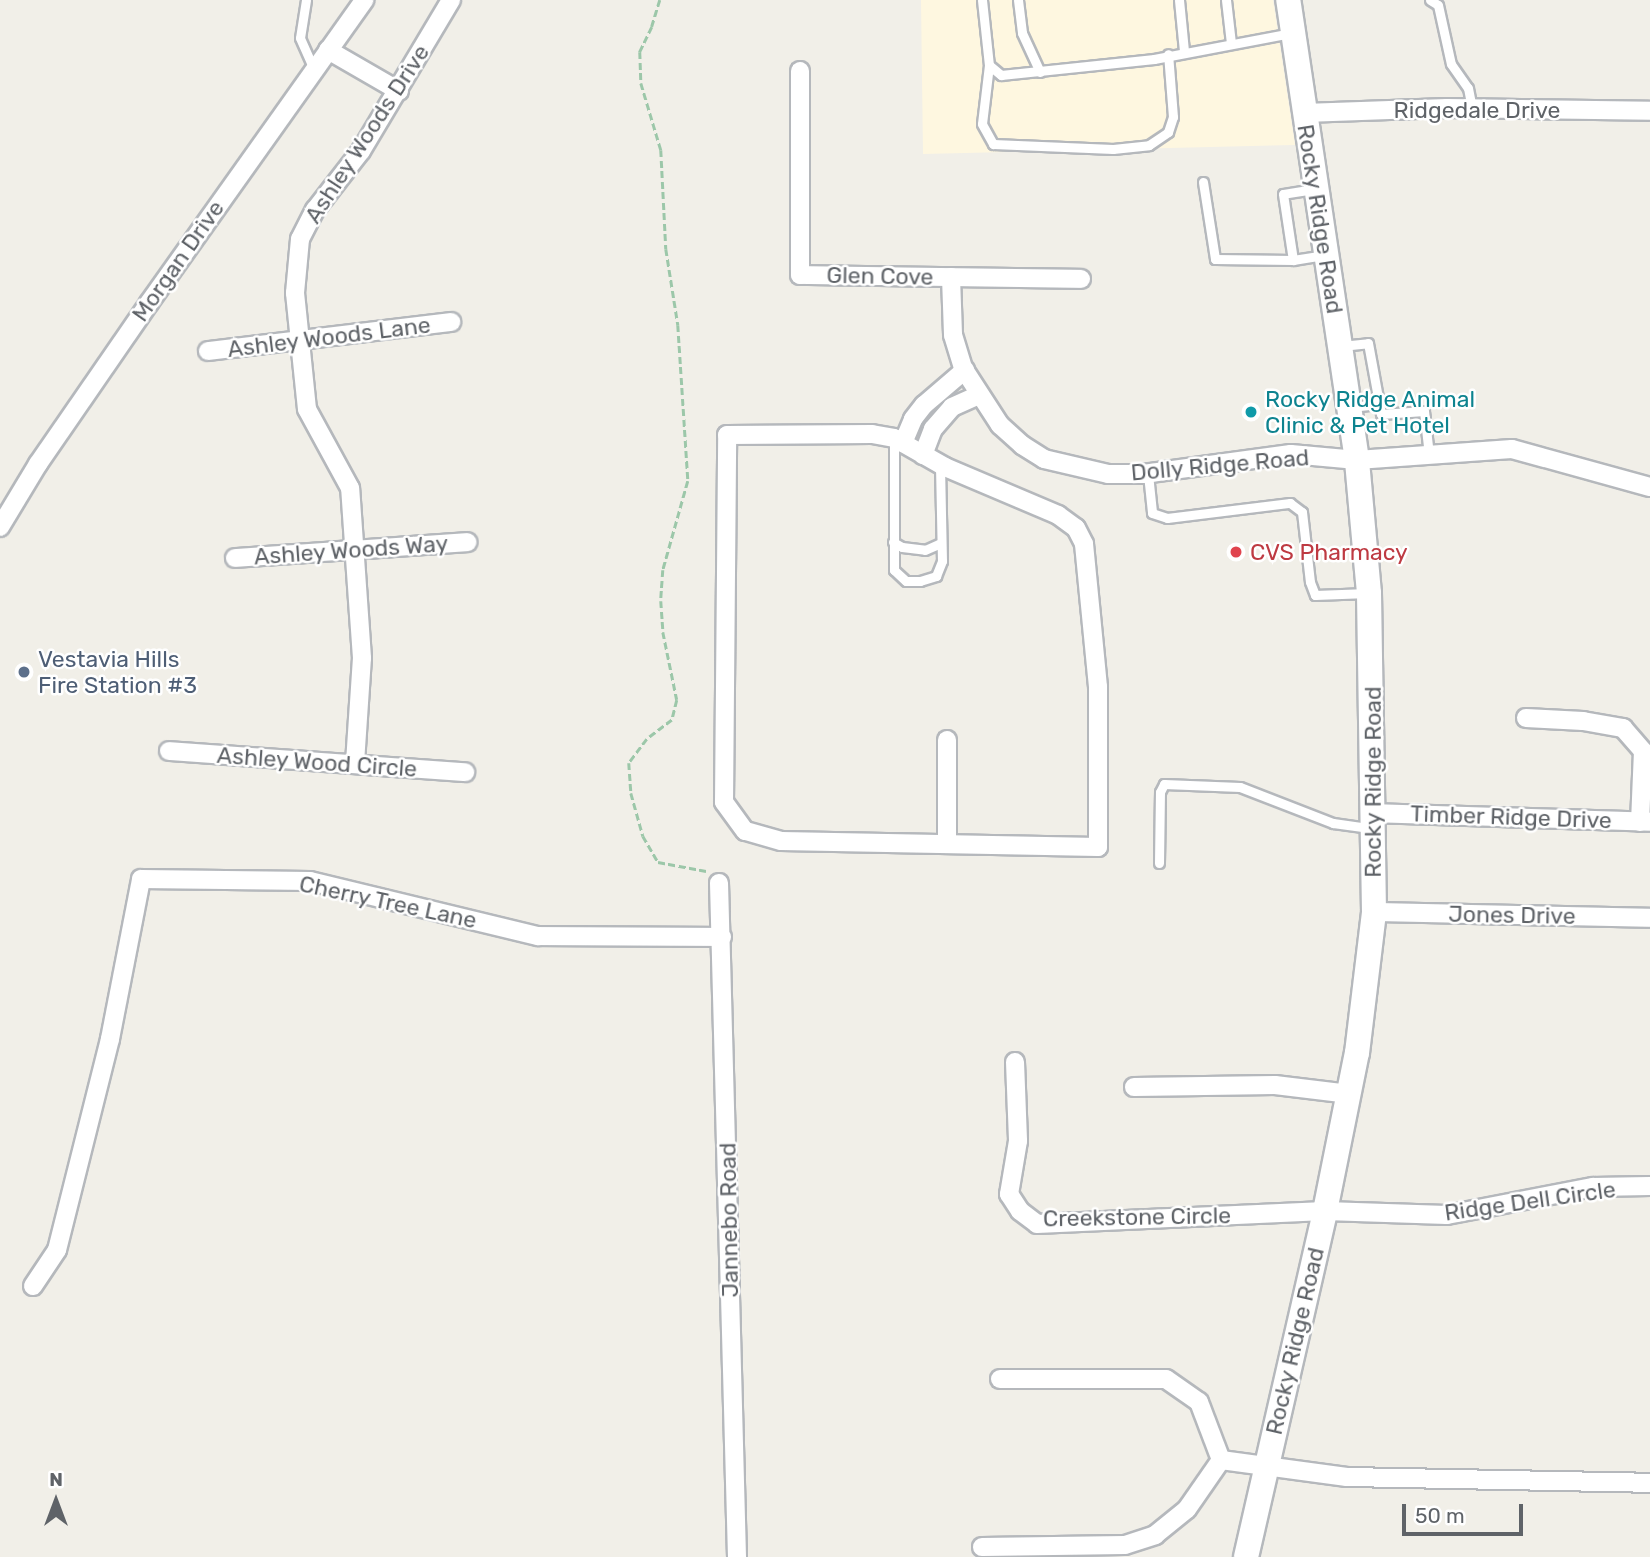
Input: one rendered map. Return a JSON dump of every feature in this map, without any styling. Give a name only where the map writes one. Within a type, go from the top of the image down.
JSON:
[{"type":"main road","name":"Rocky Ridge Road","points":[[1246,1557],[1349,1094],[1357,1052],[1374,912],[1371,821],[1374,767],[1369,593],[1357,460],[1288,0]]},
{"type":"street","name":"Morgan Drive","points":[[0,527],[38,464],[141,314],[364,0]]},
{"type":"street","name":"Ashley Woods Drive","points":[[355,763],[362,658],[350,488],[307,409],[295,293],[300,239],[315,209],[361,152],[451,0]]},
{"type":"street","points":[[328,50],[399,91]]},
{"type":"street","name":"Glen Cove","points":[[800,71],[800,275],[1081,279]]},
{"type":"street","name":"Ridgedale Drive","points":[[1304,113],[1472,108],[1650,111]]},
{"type":"street","name":"Dolly Ridge Road","points":[[951,277],[953,335],[965,370],[1000,425],[1021,445],[1044,459],[1108,474],[1148,474],[1291,454],[1357,460],[1512,449],[1650,486]]},
{"type":"street","name":"Ashley Woods Lane","points":[[208,351],[451,322]]},
{"type":"street","points":[[898,441],[923,405],[965,370]]},
{"type":"street","points":[[923,455],[933,429],[952,407],[979,395]]},
{"type":"street","points":[[872,434],[898,441],[940,465],[1058,515],[1076,528],[1084,544],[1098,687],[1098,847],[781,841],[745,831],[724,802],[727,436],[872,434]]},
{"type":"street","name":"Ashley Woods Way","points":[[235,558],[467,542]]},
{"type":"street","points":[[1526,718],[1583,721],[1623,728],[1643,751],[1645,822]]},
{"type":"street","points":[[947,740],[947,844]]},
{"type":"street","name":"Ashley Wood Circle","points":[[169,751],[355,763],[388,769],[465,772]]},
{"type":"street","name":"Timber Ridge Drive","points":[[1371,821],[1645,822]]},
{"type":"street","name":"Cherry Tree Lane","points":[[33,1286],[57,1250],[110,1039],[141,879],[310,881],[538,936],[722,937]]},
{"type":"street","name":"Jannebo Road","points":[[719,883],[737,1557]]},
{"type":"street","name":"Jones Drive","points":[[1374,912],[1650,918]]},
{"type":"street","name":"Creekstone Circle","points":[[1015,1062],[1018,1141],[1009,1194],[1020,1211],[1037,1224],[1325,1211]]},
{"type":"street","points":[[1134,1087],[1275,1085],[1349,1094]]},
{"type":"street","name":"Ridge Dell Circle","points":[[1325,1211],[1447,1215],[1593,1187],[1650,1186]]},
{"type":"street","points":[[1000,1379],[1166,1379],[1199,1402],[1221,1460]]},
{"type":"street","points":[[1221,1460],[1266,1468],[1347,1476],[1650,1483]]},
{"type":"street","points":[[982,1547],[1125,1545],[1155,1535],[1187,1509],[1221,1460]]},
{"type":"lane","points":[[306,0],[300,38],[314,70]]},
{"type":"lane","points":[[982,0],[989,65],[982,124],[993,144],[1113,149],[1149,145],[1168,132],[1173,117],[1168,54]]},
{"type":"lane","points":[[1018,0],[1022,33],[1040,72]]},
{"type":"lane","points":[[1179,0],[1184,51]]},
{"type":"lane","points":[[1226,0],[1231,43]]},
{"type":"lane","points":[[1430,0],[1438,5],[1451,64],[1468,88],[1472,108]]},
{"type":"lane","points":[[989,65],[1001,75],[1040,72],[1154,59],[1168,54],[1293,32]]},
{"type":"lane","points":[[1203,182],[1216,259],[1293,260],[1325,255]]},
{"type":"lane","points":[[1293,260],[1283,194],[1315,189]]},
{"type":"lane","points":[[1339,346],[1368,343],[1381,414],[1424,411],[1429,455]]},
{"type":"lane","points":[[1349,407],[1379,404]]},
{"type":"lane","points":[[898,441],[894,570],[906,581],[920,581],[936,576],[942,561],[940,465]]},
{"type":"lane","points":[[1148,474],[1152,513],[1167,518],[1290,503],[1302,512],[1310,582],[1315,595],[1369,593]]},
{"type":"lane","points":[[893,542],[902,547],[925,550],[941,542]]},
{"type":"lane","points":[[1159,863],[1160,792],[1164,784],[1240,787],[1333,823],[1371,821]]},
{"type":"path","points":[[660,0],[652,27],[640,52],[641,83],[661,150],[666,249],[678,325],[688,481],[663,570],[661,601],[663,632],[677,699],[671,720],[647,739],[629,763],[631,793],[643,836],[658,862],[716,873],[719,883]]},
{"type":"shaded area","points":[[921,0],[1273,0],[1295,145],[923,154]]},
{"type":"place","name":"Rocky Ridge Animal Clinic & Pet Hotel","points":[[1251,412]]},
{"type":"place","name":"CVS Pharmacy","points":[[1236,552]]},
{"type":"place","name":"Vestavia Hills Fire Station #3","points":[[24,672]]}]
